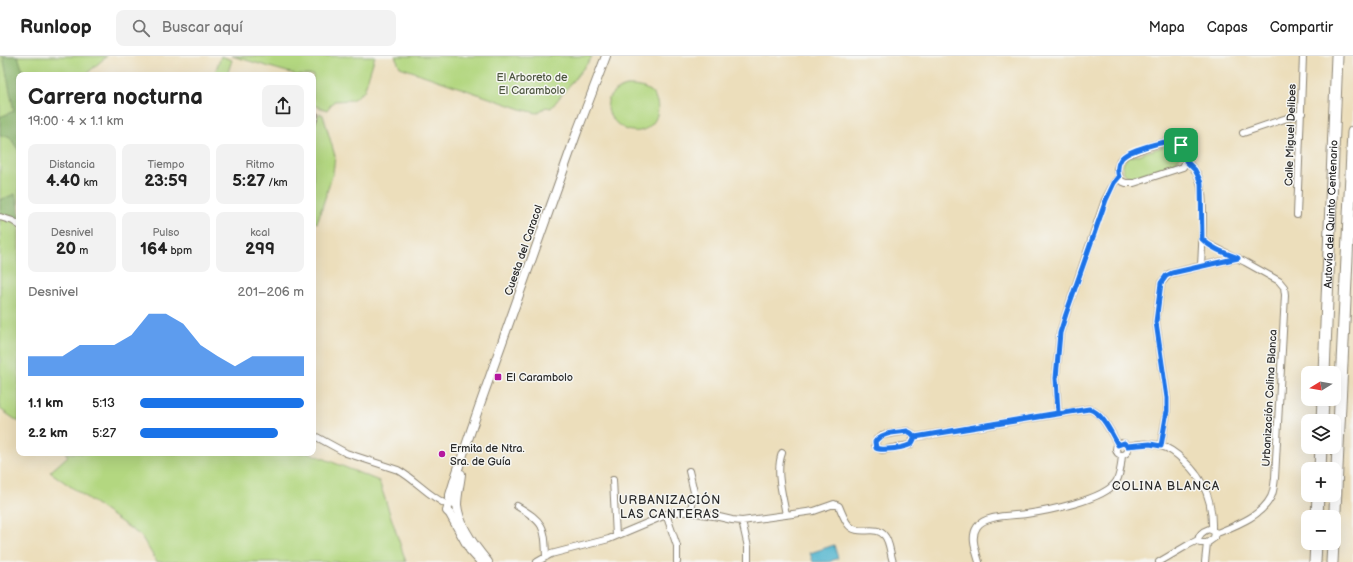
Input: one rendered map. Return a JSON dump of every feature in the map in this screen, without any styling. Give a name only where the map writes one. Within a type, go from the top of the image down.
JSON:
[{"type":"highway","name":"Autovía del Quinto Centenario","points":[[1324,366],[1337,56]]},
{"type":"highway","name":"Autovía del Quinto Centenario","points":[[1335,510],[1351,212],[1353,132]]},
{"type":"highway","points":[[1315,562],[1316,550]]},
{"type":"highway","points":[[1332,562],[1333,550]]},
{"type":"main road","name":"Cuesta del Caracol","points":[[488,562],[479,552],[452,508],[458,492],[465,452],[478,410],[566,162],[606,56]]},
{"type":"main road","points":[[452,508],[470,550],[481,562]]},
{"type":"street","name":"Calle Miguel Delibes","points":[[1297,215],[1303,56]]},
{"type":"street","points":[[1243,133],[1302,113]]},
{"type":"street","points":[[1175,141],[1181,145],[1185,153],[1186,161],[1180,169],[1134,183],[1124,182],[1119,177],[1117,169],[1122,158],[1129,153],[1165,142],[1175,141]]},
{"type":"street","points":[[1186,161],[1195,170],[1201,183],[1201,266]]},
{"type":"street","points":[[1058,413],[1057,365],[1062,326],[1106,200],[1114,183],[1119,177]]},
{"type":"street","points":[[0,217],[16,224]]},
{"type":"street","name":"Urbanización Colina Blanca","points":[[1202,239],[1215,248],[1238,258],[1279,282],[1284,289],[1275,478],[1271,496],[1261,509],[1242,522],[1214,532]]},
{"type":"street","points":[[1161,446],[1167,411],[1167,398],[1156,322],[1160,288],[1164,279],[1169,274],[1238,258]]},
{"type":"street","points":[[915,437],[1089,409],[1099,415],[1118,445],[1116,450],[1122,455]]},
{"type":"street","points":[[907,431],[915,437],[912,443],[906,446],[882,450],[876,448],[875,445],[877,439],[882,435],[907,431]]},
{"type":"street","points":[[316,437],[346,453],[398,470],[452,508]]},
{"type":"street","points":[[1118,445],[1124,443],[1127,446],[1145,444],[1161,446],[1179,456],[1190,466],[1202,482],[1209,496],[1214,532],[1214,538],[1207,543],[1200,543],[1198,540]]},
{"type":"street","points":[[1122,455],[1126,454],[1128,451],[1127,446]]},
{"type":"street","points":[[782,453],[779,460],[778,469],[786,515]]},
{"type":"street","points":[[979,562],[974,544],[974,535],[976,528],[980,523],[991,518],[1028,514],[1071,504],[1097,495],[1115,483],[1118,477],[1122,455]]},
{"type":"street","points":[[689,471],[694,492],[691,512]]},
{"type":"street","points":[[613,480],[616,536]]},
{"type":"street","points":[[537,562],[546,556],[616,536],[673,512],[691,512],[742,521],[814,511],[834,504],[839,506],[847,523],[854,529],[865,531],[876,530],[884,535],[888,543],[892,562]]},
{"type":"street","points":[[517,506],[537,519],[542,526],[545,535],[546,556]]},
{"type":"street","points":[[666,514],[677,546],[677,562]]},
{"type":"street","points":[[742,521],[748,547],[748,562]]},
{"type":"street","points":[[1159,562],[1198,540],[1205,530],[1214,532]]},
{"type":"street","points":[[1205,562],[1207,543]]},
{"type":"green space","points":[[0,56],[107,56],[88,72],[16,72],[16,420],[0,409]]},
{"type":"green space","points":[[3,56],[18,56],[23,72],[16,72],[16,146],[9,136],[0,136],[0,117],[14,111]]},
{"type":"green space","points":[[221,56],[232,60],[228,72],[215,72]]},
{"type":"green space","points":[[232,56],[375,56],[364,91],[352,100],[334,101],[327,110],[316,106],[316,72],[287,72]]},
{"type":"green space","name":"El Arboreto de El Carambolo","points":[[395,56],[592,56],[551,108],[546,107],[537,113],[524,110],[400,67]]},
{"type":"green space","points":[[627,86],[635,86],[648,90],[655,97],[657,102],[658,112],[654,121],[651,125],[641,131],[630,131],[621,126],[613,119],[608,110],[608,101],[614,92]]},
{"type":"green space","points":[[319,113],[323,115],[335,156],[333,173],[317,223],[316,222],[316,121]]},
{"type":"green space","points":[[1169,145],[1175,147],[1180,156],[1176,163],[1132,177],[1128,176],[1124,172],[1123,164],[1127,158]]},
{"type":"green space","points":[[15,194],[16,220],[0,215],[0,200]]},
{"type":"green space","points":[[316,455],[379,481],[406,562],[157,562],[141,536],[50,472],[68,456]]},
{"type":"water","points":[[834,545],[838,558],[829,562],[813,562],[810,553]]},
{"type":"place","name":"El Carambolo","points":[[498,377]]},
{"type":"place","name":"Ermita de Ntra. Sra. de Guía","points":[[442,454]]},
{"type":"district","name":"COLINA BLANCA","points":[[1166,486]]},
{"type":"district","name":"URBANIZACIÓN LAS CANTERAS","points":[[670,507]]},
{"type":"route","points":[[1181,145],[1175,141],[1165,142],[1129,153],[1120,160],[1117,169],[1119,177],[1114,183],[1106,200],[1060,333],[1056,388],[1058,413],[915,437],[912,443],[906,446],[882,450],[876,448],[875,442],[882,435],[909,431],[915,437],[1089,409],[1099,415],[1118,445],[1124,443],[1127,446],[1139,444],[1161,446],[1167,411],[1166,384],[1156,328],[1161,283],[1166,276],[1172,273],[1238,258],[1215,248],[1202,239],[1201,183],[1195,170],[1186,161],[1184,148],[1181,145]]}]
